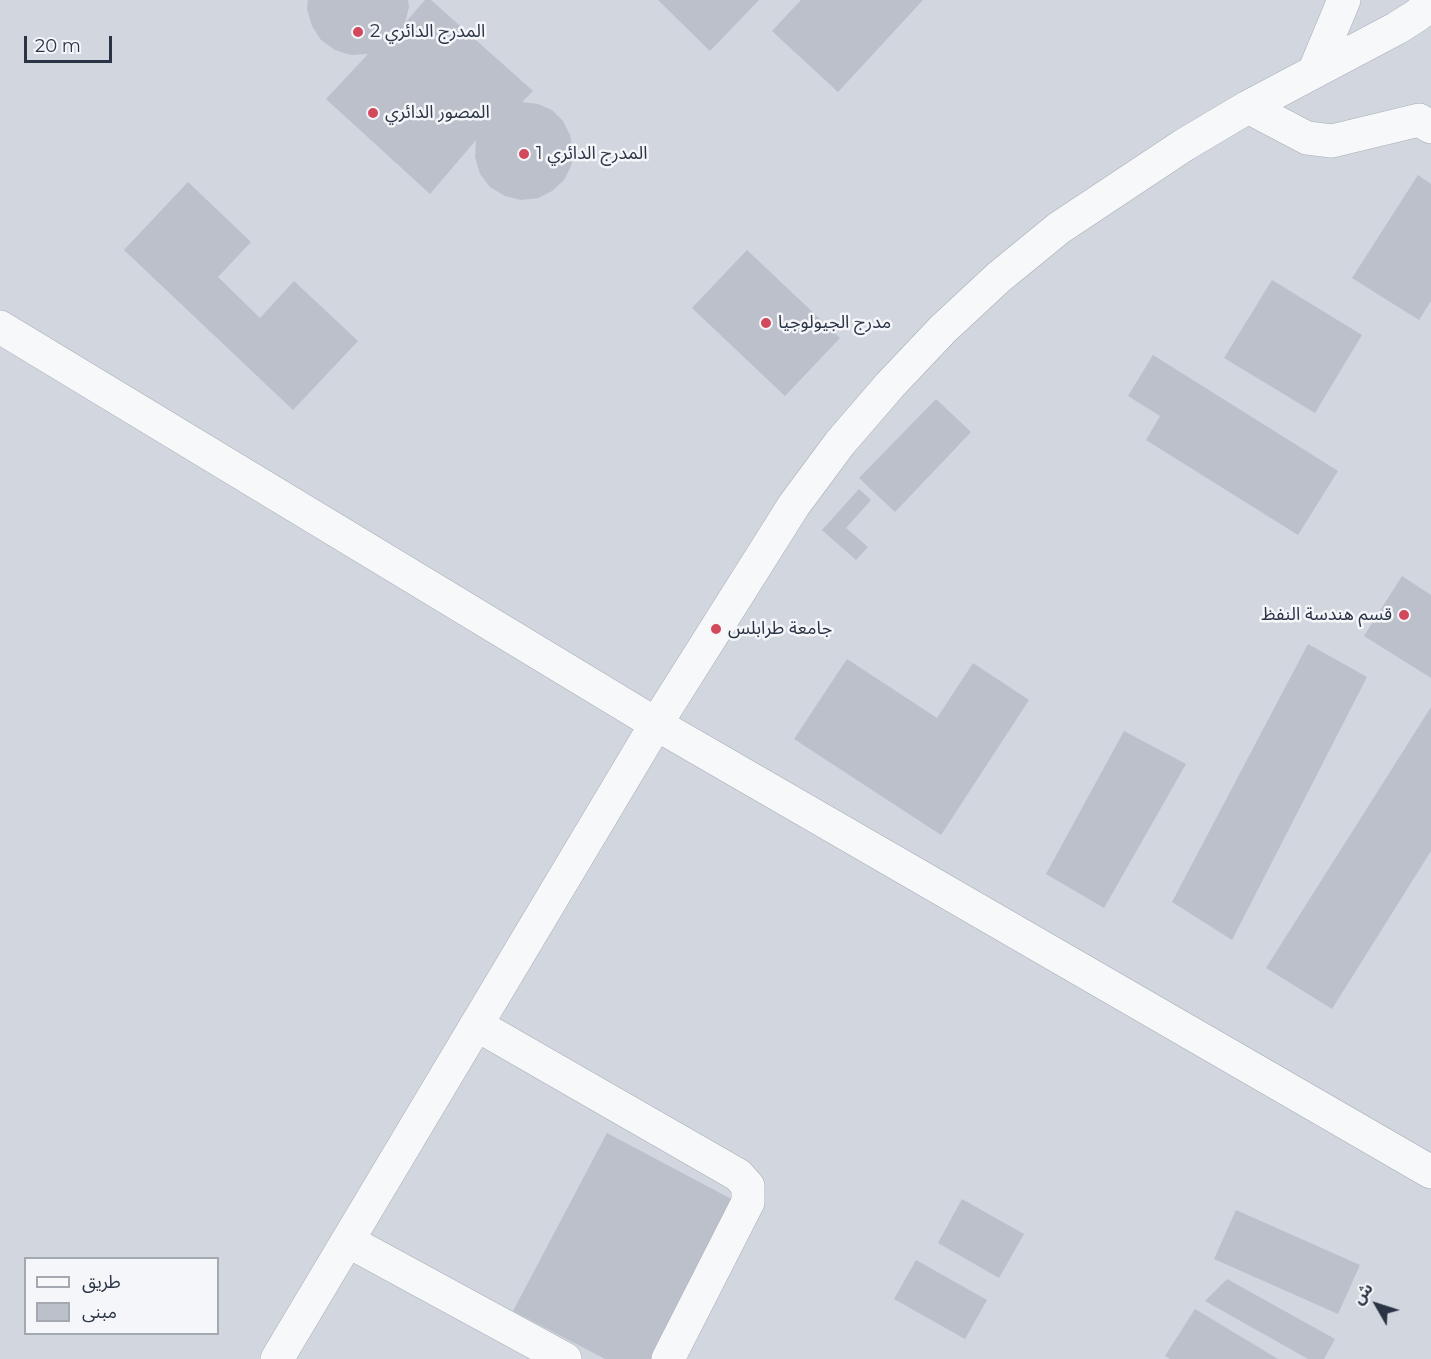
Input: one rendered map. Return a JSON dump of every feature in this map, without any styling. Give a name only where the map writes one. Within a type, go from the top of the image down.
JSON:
[{"type":"street","points":[[1314,72],[1344,0]]},
{"type":"street","points":[[277,1359],[656,724],[794,505],[840,443],[943,329],[1059,228],[1156,163],[1248,107],[1397,28],[1431,4]]},
{"type":"street","points":[[1248,107],[1307,138],[1332,141],[1419,120],[1431,127]]},
{"type":"street","points":[[0,327],[656,724],[1431,1172]]},
{"type":"street","points":[[477,1024],[738,1175],[748,1186],[748,1202],[668,1359]]},
{"type":"street","points":[[348,1241],[566,1359]]},
{"type":"shaded area","name":"جامعة طرابلس","points":[[0,0],[1431,0],[1431,1359],[0,1359]]},
{"type":"building","points":[[308,0],[408,0],[409,7],[405,23],[425,0],[431,0],[533,91],[522,102],[538,104],[552,110],[563,121],[570,135],[573,150],[571,166],[564,180],[552,191],[538,198],[521,200],[505,196],[490,187],[480,174],[475,157],[476,140],[430,194],[326,99],[368,54],[351,55],[335,50],[321,40],[312,26],[307,9]]},
{"type":"building","points":[[658,0],[759,0],[710,51]]},
{"type":"building","points":[[801,0],[923,0],[838,92],[772,31]]},
{"type":"building","points":[[1418,175],[1431,184],[1431,301],[1419,320],[1352,278]]},
{"type":"building","points":[[188,182],[251,242],[218,277],[260,318],[294,281],[358,341],[293,410],[124,250]]},
{"type":"building","name":"مدرج الجيولوجيا","points":[[747,250],[840,338],[785,396],[692,308]]},
{"type":"building","points":[[1272,280],[1362,335],[1315,413],[1224,358]]},
{"type":"building","points":[[1153,355],[1338,471],[1298,535],[1146,440],[1160,416],[1128,396]]},
{"type":"building","points":[[936,399],[971,432],[895,512],[859,478]]},
{"type":"building","points":[[859,489],[871,500],[846,528],[868,547],[856,560],[822,530]]},
{"type":"building","name":"قسم هندسة النفظ","points":[[1402,576],[1431,595],[1431,678],[1364,636]]},
{"type":"building","points":[[1308,644],[1367,677],[1232,940],[1172,902]]},
{"type":"building","points":[[847,659],[937,718],[973,663],[1029,700],[941,835],[794,739]]},
{"type":"building","points":[[1431,707],[1431,851],[1332,1009],[1266,968]]},
{"type":"building","points":[[1124,731],[1186,764],[1104,908],[1046,874]]},
{"type":"building","points":[[607,1133],[737,1202],[654,1359],[605,1359],[513,1311]]},
{"type":"building","points":[[962,1199],[1024,1234],[999,1278],[938,1243]]},
{"type":"building","points":[[1236,1210],[1360,1265],[1338,1314],[1214,1259]]},
{"type":"building","points":[[916,1260],[987,1300],[965,1339],[894,1299]]},
{"type":"building","points":[[1227,1279],[1335,1339],[1324,1359],[1308,1359],[1205,1301]]},
{"type":"building","points":[[1195,1309],[1278,1359],[1170,1359],[1165,1356]]},
{"type":"place","name":"المدرج الدائري 2","points":[[358,32]]},
{"type":"place","name":"المصور الدائري","points":[[373,113]]},
{"type":"place","name":"المدرج الدائري 1","points":[[524,154]]},
{"type":"place","name":"مدرج الجيولوجيا","points":[[766,323]]},
{"type":"place","name":"قسم هندسة النفظ","points":[[1404,615]]},
{"type":"place","name":"جامعة طرابلس","points":[[716,629]]}]
